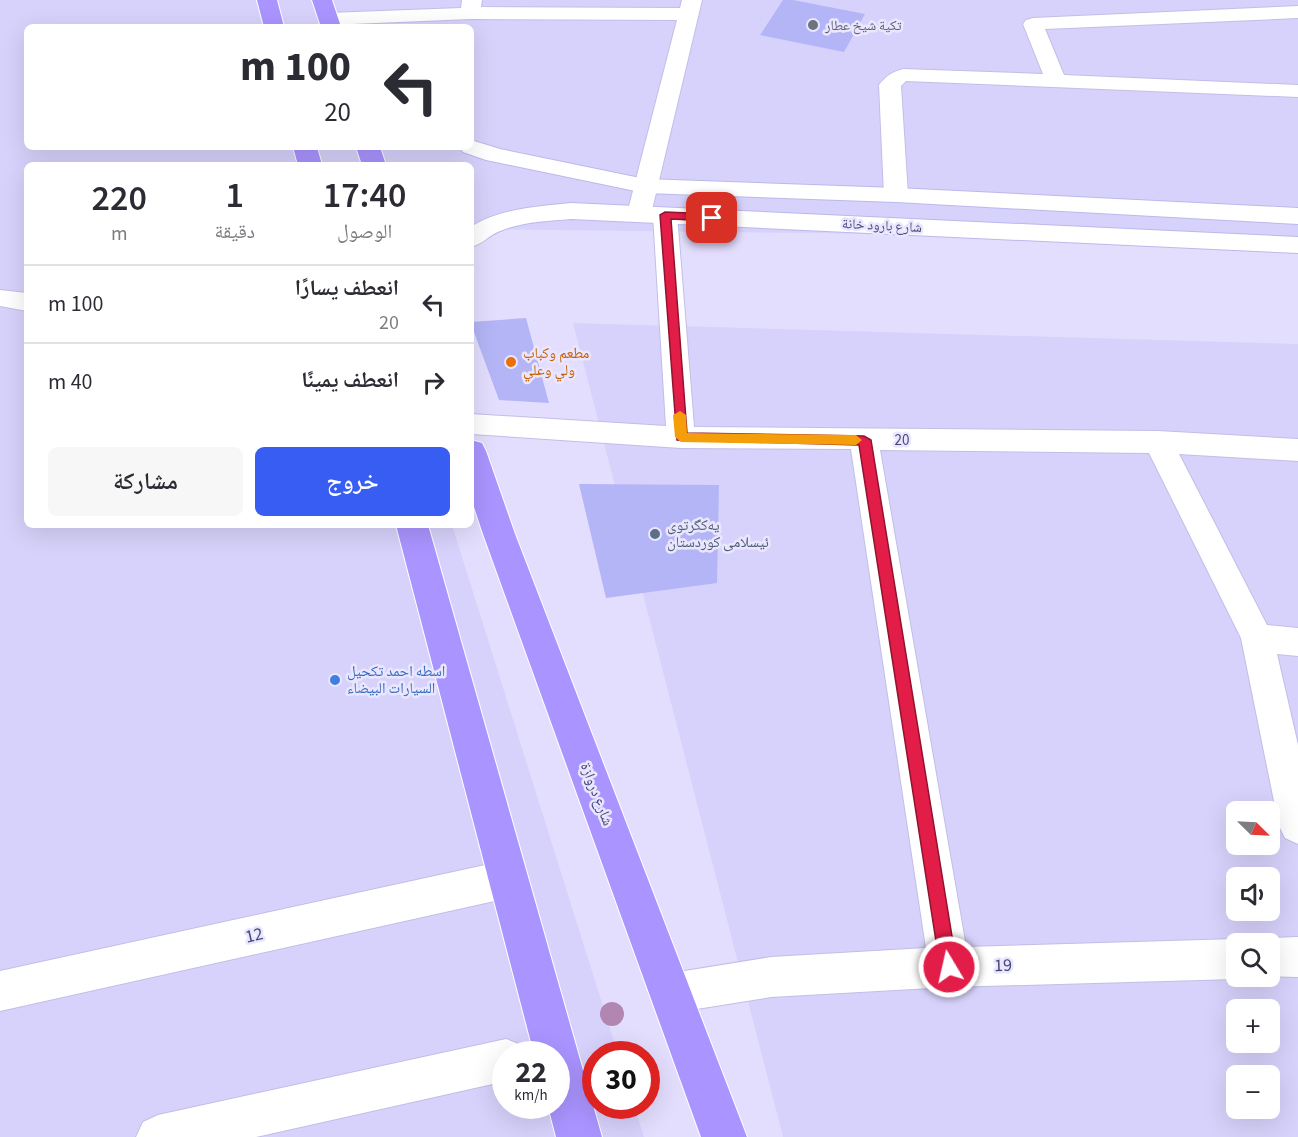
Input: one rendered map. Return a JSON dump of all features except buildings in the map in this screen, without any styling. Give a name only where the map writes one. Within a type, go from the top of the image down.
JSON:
[{"type":"main road","points":[[267,0],[273,24]]},
{"type":"main road","name":"شارع بارود خانة","points":[[474,148],[494,155],[645,186],[896,195],[1298,216]]},
{"type":"main road","name":"شارع بارود خانة","points":[[474,237],[491,225],[540,214],[571,211],[1298,245]]},
{"type":"main road","name":"شارع دروازة","points":[[474,460],[503,544],[724,1137]]},
{"type":"main road","points":[[413,528],[508,879],[546,1041]]},
{"type":"main road","points":[[570,1112],[579,1137]]},
{"type":"street","points":[[327,15],[471,7],[690,7],[639,214]]},
{"type":"street","points":[[1056,80],[1033,24],[1298,12]]},
{"type":"street","points":[[896,195],[890,85],[903,75],[1298,91]]},
{"type":"street","points":[[665,215],[681,437]]},
{"type":"street","points":[[0,298],[24,302]]},
{"type":"street","name":"20","points":[[474,424],[681,437],[1158,442],[1298,450]]},
{"type":"street","points":[[864,440],[949,967]]},
{"type":"street","points":[[1158,442],[1257,638],[1298,826]]},
{"type":"street","points":[[1257,638],[1298,642]]},
{"type":"street","name":"12","points":[[0,991],[508,879]]},
{"type":"street","points":[[1280,958],[1298,957]]},
{"type":"street","name":"19","points":[[672,993],[771,977],[949,967],[1226,959]]},
{"type":"street","points":[[158,1137],[492,1063]]},
{"type":"shaded area","points":[[0,0],[1298,0],[1298,239],[474,229],[474,162],[24,162],[24,528],[453,528],[614,1041],[582,1041],[582,1119],[638,1119],[644,1137],[0,1137]]},
{"type":"shaded area","points":[[573,323],[1298,344],[1298,1137],[783,1137]]},
{"type":"slow traffic","points":[[680,415],[681,437],[856,440]]},
{"type":"place","name":"تكية شيخ عطار","points":[[813,25]]},
{"type":"place","name":"مطعم وكباب ولي وعلي","points":[[511,362]]},
{"type":"place","name":"یەکگرتوی ئیسلامی کوردستان","points":[[655,534]]},
{"type":"place","name":"اسطه احمد تكحيل السيارات البيضاء","points":[[335,680]]},
{"type":"route","points":[[712,218],[665,215],[681,437],[864,440],[949,967]]}]
